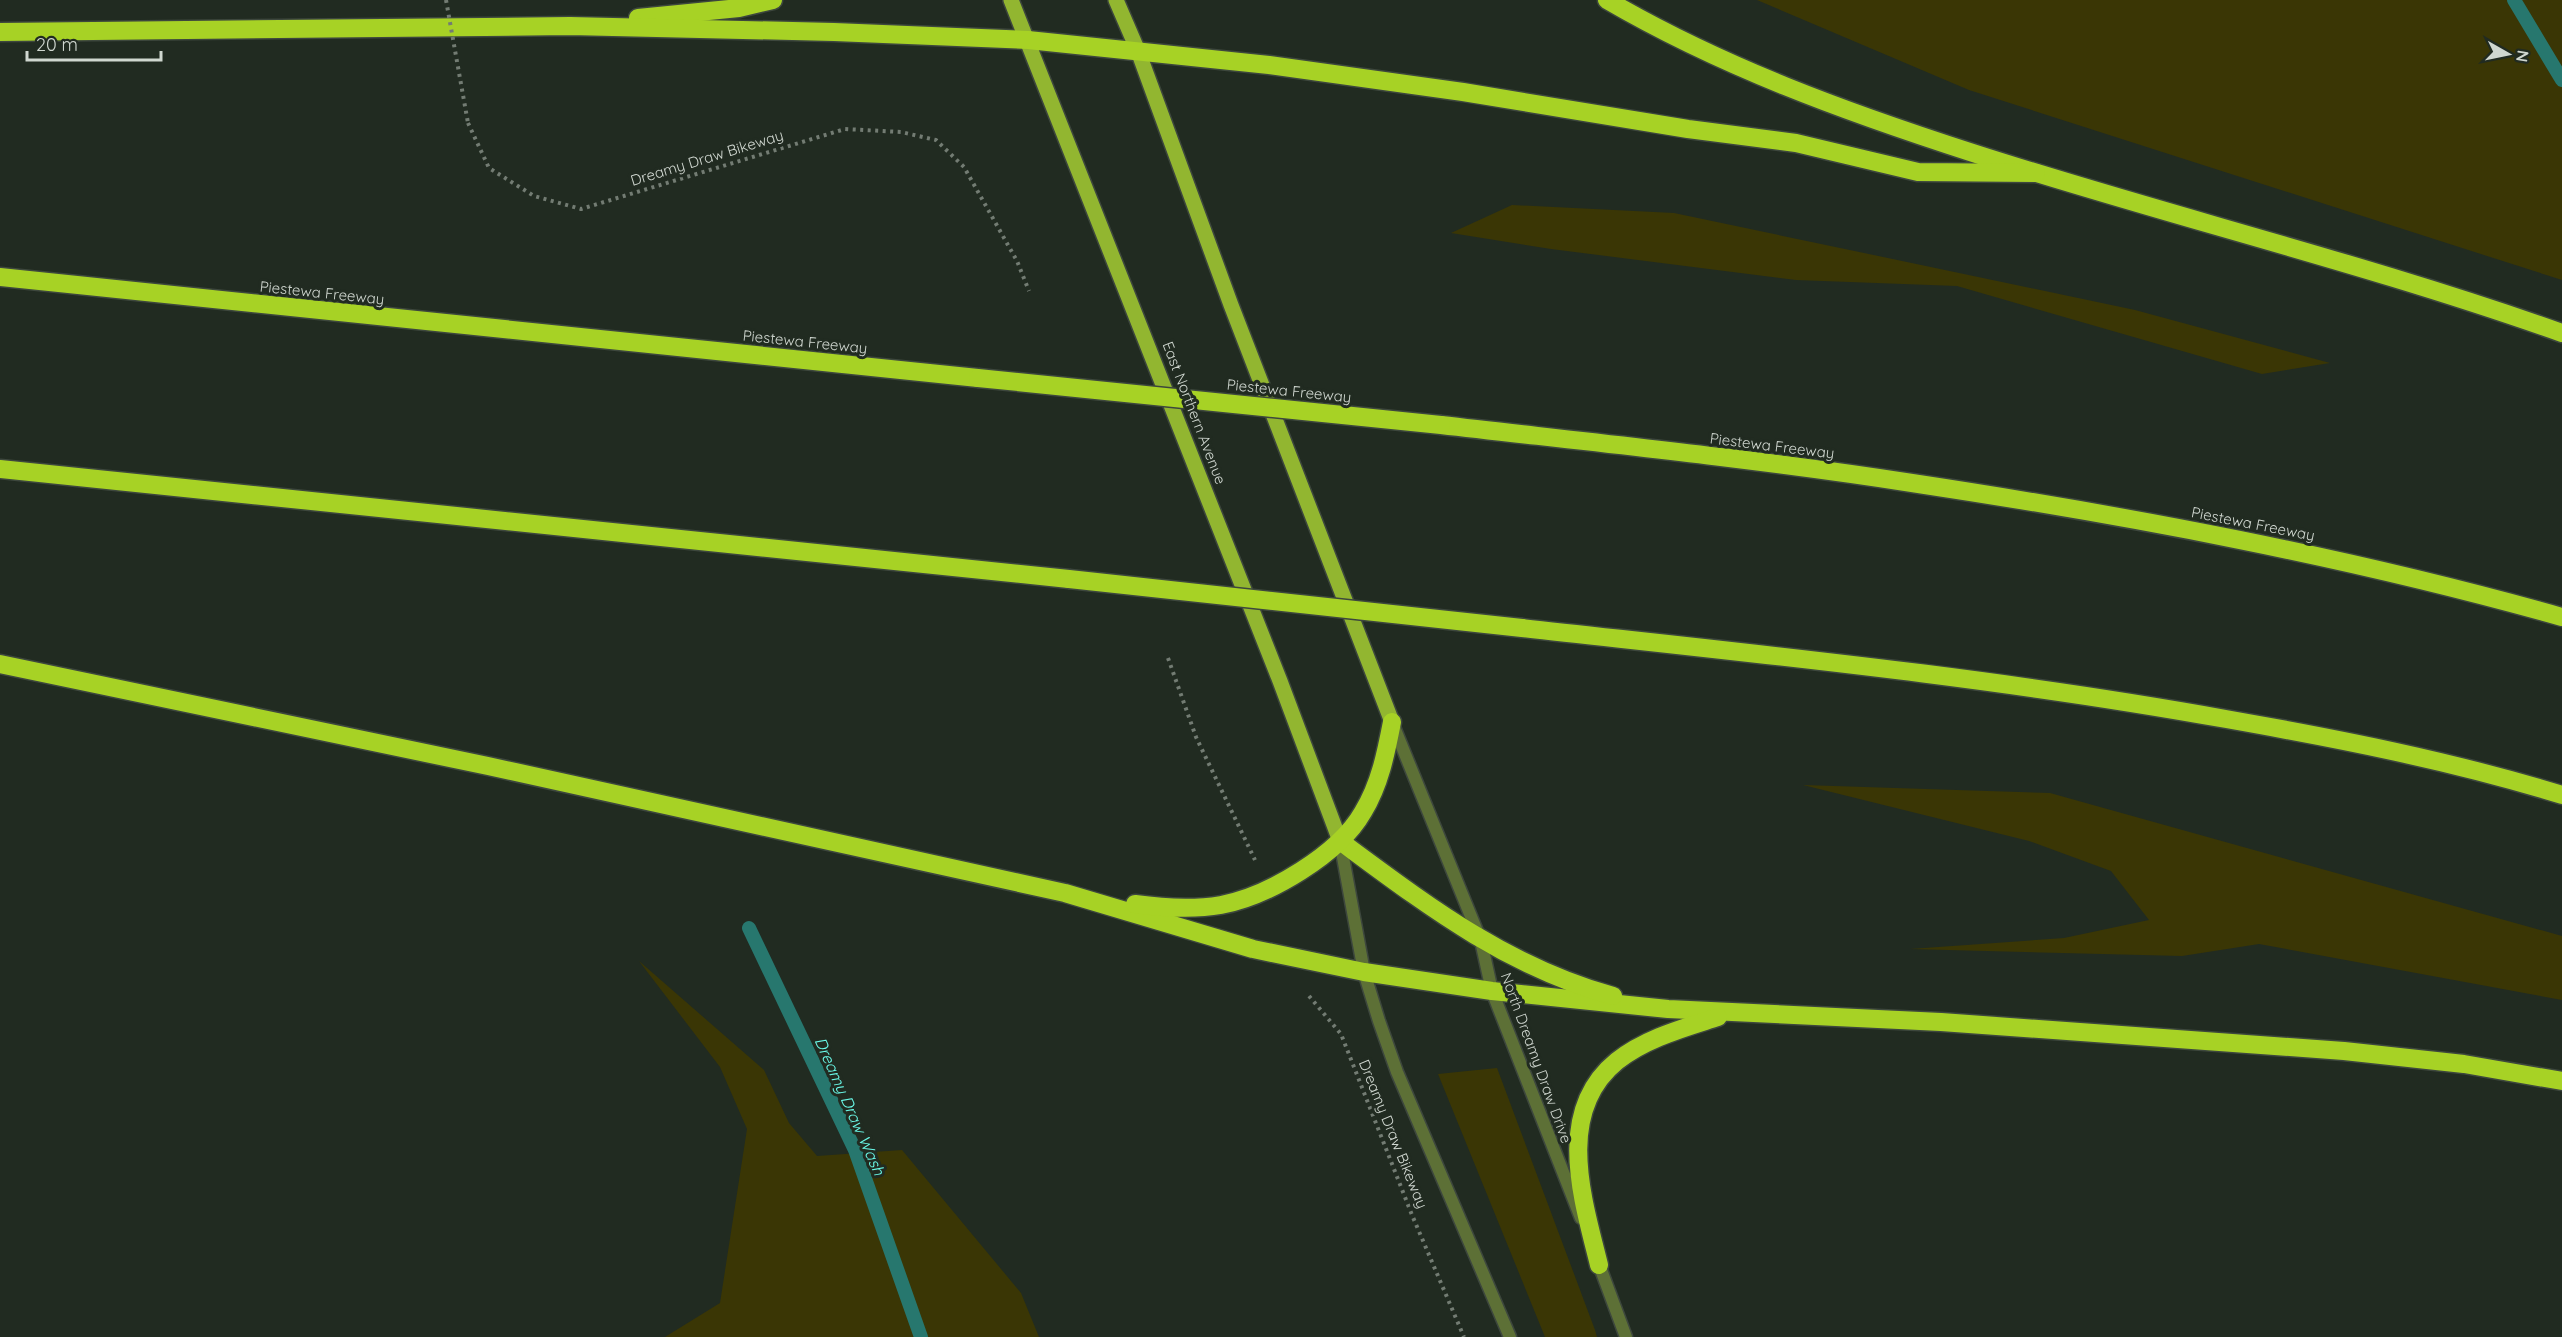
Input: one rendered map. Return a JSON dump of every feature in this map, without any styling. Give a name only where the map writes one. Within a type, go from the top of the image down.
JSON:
[{"type":"highway","points":[[570,26],[739,8],[773,0]]},
{"type":"highway","points":[[1607,0],[1701,51],[1811,98],[2036,173],[2419,285],[2562,333]]},
{"type":"highway","points":[[0,32],[570,26],[845,32],[1028,40],[1269,65],[1796,143],[1918,172],[2036,173]]},
{"type":"highway","name":"Piestewa Freeway","points":[[0,277],[1441,425],[1769,463],[2061,506],[2327,557],[2562,617]]},
{"type":"highway","points":[[0,469],[1069,579],[1837,662],[2120,701],[2386,749],[2562,795]]},
{"type":"highway","points":[[0,664],[488,766],[1065,893],[1265,952],[1364,972],[1492,991],[1668,1010],[1941,1022],[2344,1051],[2464,1065],[2562,1081]]},
{"type":"highway","points":[[1065,893],[1174,908],[1223,904],[1273,886],[1311,864],[1340,841],[1362,814],[1377,784],[1392,722]]},
{"type":"highway","points":[[1340,841],[1436,911],[1481,941],[1511,957],[1572,983],[1668,1010]]},
{"type":"highway","points":[[1599,1265],[1577,1165],[1584,1112],[1593,1092],[1608,1069],[1628,1053],[1675,1031],[1729,1014]]},
{"type":"main road","name":"East Northern Avenue","points":[[1011,0],[1281,681],[1340,841]]},
{"type":"main road","points":[[1116,0],[1138,51],[1231,305],[1392,722]]},
{"type":"street","name":"North Dreamy Draw Drive","points":[[1392,722],[1481,941],[1492,991],[1626,1337]]},
{"type":"street","points":[[1340,841],[1364,972],[1397,1072],[1510,1337]]},
{"type":"path","name":"Dreamy Draw Bikeway","points":[[446,0],[468,123],[489,168],[534,196],[580,209],[845,129],[901,132],[936,140],[964,167],[1017,261],[1029,291]]},
{"type":"path","points":[[1168,658],[1196,737],[1252,855]]},
{"type":"path","name":"Dreamy Draw Bikeway","points":[[1302,993],[1312,997],[1341,1034],[1412,1215],[1464,1337]]},
{"type":"shaded area","points":[[1757,0],[2562,0],[2562,280],[1969,90]]},
{"type":"shaded area","points":[[1512,205],[1674,213],[2135,310],[2330,363],[2262,374],[1957,286],[1796,280],[1551,249],[1451,233]]},
{"type":"shaded area","points":[[1803,785],[2050,793],[2562,936],[2562,1000],[2259,944],[2182,956],[1910,949],[2064,938],[2149,920],[2111,871],[2029,841]]},
{"type":"shaded area","points":[[639,961],[764,1070],[789,1123],[817,1156],[902,1150],[1021,1293],[1039,1337],[665,1337],[720,1303],[747,1129],[720,1067]]},
{"type":"shaded area","points":[[1497,1068],[1597,1337],[1545,1337],[1438,1074]]},
{"type":"waterway","points":[[2514,0],[2562,80]]},
{"type":"waterway","name":"Dreamy Draw Wash","points":[[749,928],[855,1150],[921,1337]]}]
